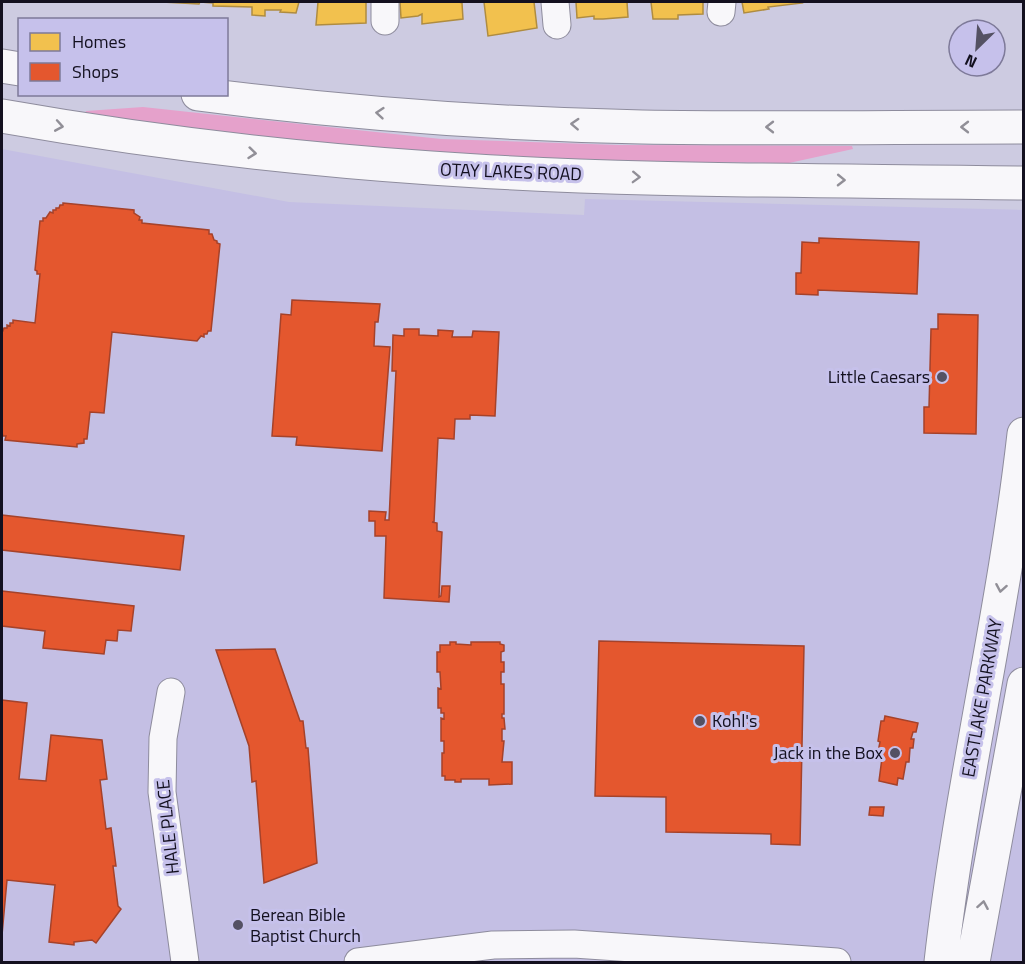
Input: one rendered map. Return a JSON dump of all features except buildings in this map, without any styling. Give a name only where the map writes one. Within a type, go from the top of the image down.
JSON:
[{"type":"main road","points":[[2,66],[18,69]]},
{"type":"main road","points":[[213,96],[442,118],[629,126],[1023,127]]},
{"type":"main road","name":"OTAY LAKES ROAD","points":[[2,116],[78,130],[254,153],[433,168],[637,177],[1023,183]]},
{"type":"main road","name":"EASTLAKE PARKWAY","points":[[941,963],[950,888],[1016,506],[1023,434]]},
{"type":"main road","points":[[973,963],[1023,684]]},
{"type":"street","name":"HALE PLACE","points":[[171,692],[163,738],[162,792],[185,963]]},
{"type":"street","points":[[358,963],[493,945],[574,944],[665,956],[837,963]]},
{"type":"shaded area","points":[[143,107],[441,139],[618,145],[852,146],[853,149],[789,163],[614,161],[439,153],[260,137],[85,114],[86,111]]},
{"type":"shaded area","points":[[2,149],[289,202],[584,215],[585,199],[1023,210],[1023,962],[2,962]]},
{"type":"place","name":"Little Caesars","points":[[942,377]]},
{"type":"place","name":"Kohl's","points":[[700,721]]},
{"type":"place","name":"Jack in the Box","points":[[895,753]]},
{"type":"place","name":"Berean Bible Baptist Church","points":[[238,925]]}]
